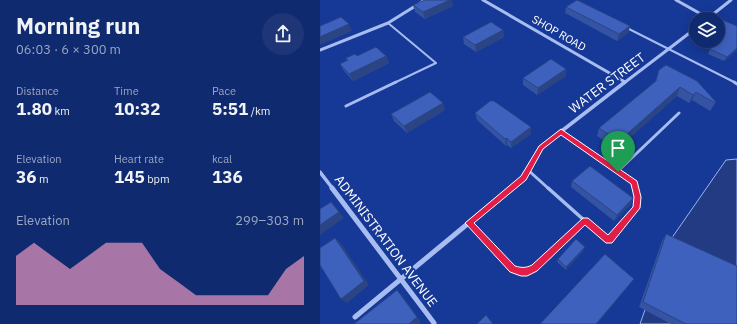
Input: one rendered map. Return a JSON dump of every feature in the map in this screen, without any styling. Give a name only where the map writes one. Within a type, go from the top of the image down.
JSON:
[{"type":"street","points":[[320,50],[388,23],[425,0]]},
{"type":"street","name":"SHOP ROAD","points":[[483,0],[625,82]]},
{"type":"street","points":[[676,0],[699,12]]},
{"type":"street","points":[[716,12],[731,0]]},
{"type":"street","name":"WATER STREET","points":[[355,317],[523,178],[541,148],[561,131],[689,33]]},
{"type":"street","name":"ADMINISTRATION AVENUE","points":[[320,172],[434,323]]},
{"type":"lane","points":[[346,106],[436,63],[388,23]]},
{"type":"lane","points":[[621,25],[737,84]]},
{"type":"lane","points":[[618,172],[678,113]]},
{"type":"lane","points":[[528,170],[585,221],[609,240],[637,208],[638,197],[634,183],[561,131]]},
{"type":"lane","points":[[469,223],[513,269],[521,272],[527,272],[535,268],[585,221]]},
{"type":"water","points":[[737,159],[737,324],[640,324],[669,242],[726,160]]},
{"type":"building","points":[[425,0],[450,0],[423,12],[413,5]]},
{"type":"building","points":[[577,0],[630,26],[619,34],[566,7]]},
{"type":"building","points":[[341,17],[349,24],[320,37],[320,26]]},
{"type":"building","points":[[725,21],[737,26],[737,48],[727,57],[710,49],[725,48]]},
{"type":"building","points":[[491,22],[503,30],[475,45],[463,37]]},
{"type":"building","points":[[376,47],[386,56],[349,74],[340,64],[348,60],[346,58],[355,54],[357,56]]},
{"type":"building","points":[[551,59],[566,69],[538,88],[523,78]]},
{"type":"building","points":[[666,65],[697,81],[716,102],[715,103],[696,92],[693,95],[680,87],[619,141],[599,128],[656,81],[659,70]]},
{"type":"building","points":[[430,92],[443,103],[404,126],[391,114]]},
{"type":"building","points":[[490,101],[494,101],[531,127],[511,142],[507,138],[505,139],[475,113]]},
{"type":"building","points":[[590,166],[633,198],[617,215],[572,181]]},
{"type":"building","points":[[331,202],[339,212],[320,225],[320,209]]},
{"type":"building","points":[[666,234],[737,266],[737,324],[686,324],[643,302]]},
{"type":"building","points":[[335,238],[364,281],[341,299],[320,265],[320,248]]},
{"type":"building","points":[[576,239],[585,247],[566,267],[558,259]]},
{"type":"building","points":[[605,254],[634,279],[596,324],[540,324]]},
{"type":"building","points":[[397,290],[417,317],[409,324],[354,324]]},
{"type":"building","points":[[486,315],[493,324],[477,324]]},
{"type":"route","points":[[561,131],[618,172],[634,183],[638,197],[637,208],[609,240],[585,221],[535,268],[527,272],[521,272],[513,269],[469,223],[523,178],[541,148],[561,131]]}]
